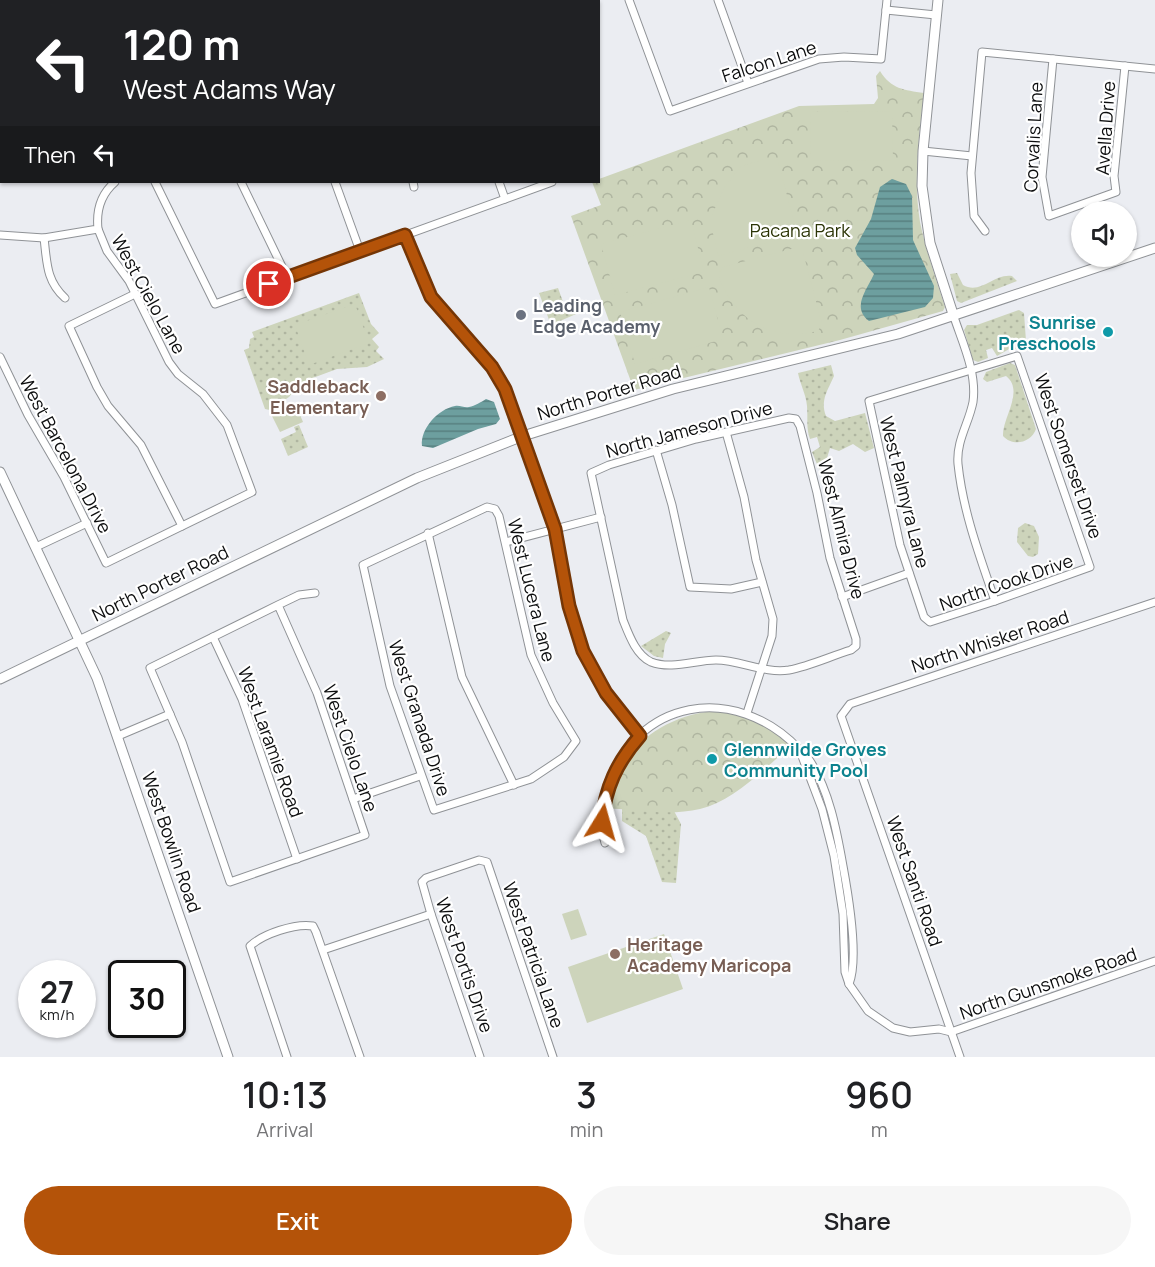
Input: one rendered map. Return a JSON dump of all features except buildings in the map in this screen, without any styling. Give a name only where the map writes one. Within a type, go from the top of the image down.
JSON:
[{"type":"street","name":"Falcon Lane","points":[[629,0],[670,111],[819,59],[831,57],[881,59],[886,10]]},
{"type":"street","points":[[718,0],[748,83]]},
{"type":"street","points":[[887,0],[886,10],[936,15]]},
{"type":"street","points":[[938,0],[923,151],[922,186],[926,225],[971,370],[972,403],[960,440],[958,463],[971,532],[995,602]]},
{"type":"street","points":[[985,231],[974,216],[971,192],[972,156],[982,52],[1155,69]]},
{"type":"street","name":"Corvalis Lane","points":[[1053,59],[1042,177],[1049,216],[1116,192]]},
{"type":"street","name":"Avella Drive","points":[[1116,192],[1114,176],[1125,66]]},
{"type":"street","points":[[923,151],[972,156]]},
{"type":"street","points":[[0,235],[44,238],[98,229],[99,206],[105,193],[114,183]]},
{"type":"street","points":[[155,183],[215,304],[549,183]]},
{"type":"street","points":[[241,183],[287,277]]},
{"type":"street","points":[[335,183],[360,251]]},
{"type":"street","points":[[499,183],[505,198]]},
{"type":"street","name":"West Cielo Lane","points":[[98,229],[104,245],[135,294],[168,362],[178,374],[203,394],[220,414],[232,437],[252,492],[183,526]]},
{"type":"street","points":[[405,235],[431,297],[498,376],[523,436],[555,529],[569,606],[583,651],[606,693],[640,736]]},
{"type":"street","points":[[44,238],[53,288],[65,298]]},
{"type":"street","name":"North Porter Road","points":[[0,679],[417,478],[523,436],[663,391],[851,347],[954,317],[1155,248]]},
{"type":"street","points":[[135,294],[69,326],[97,387],[108,406],[141,445],[183,526]]},
{"type":"street","name":"West Somerset Drive","points":[[971,370],[1017,356],[1090,567]]},
{"type":"street","name":"West Barcelona Drive","points":[[0,359],[106,563],[183,526]]},
{"type":"street","name":"West Palmyra Lane","points":[[930,622],[924,617],[900,545],[869,401],[971,370]]},
{"type":"street","name":"North Jameson Drive","points":[[601,517],[590,480],[591,472],[656,450],[789,418],[796,419]]},
{"type":"street","name":"West Almira Drive","points":[[762,668],[789,670],[851,650],[856,646],[856,639],[830,558],[811,468],[796,419]]},
{"type":"street","points":[[726,432],[744,496],[773,628],[747,713]]},
{"type":"street","points":[[656,450],[672,505],[690,587],[696,590],[731,589],[762,582]]},
{"type":"street","name":"West Bowlin Road","points":[[0,472],[81,639],[118,736],[228,1057]]},
{"type":"street","name":"West Lucera Lane","points":[[428,533],[487,507],[495,509],[506,542],[531,655],[553,703],[576,741],[564,757],[543,773],[514,785]]},
{"type":"street","points":[[506,542],[601,517],[623,620],[640,653],[650,661],[673,665],[695,661],[728,661],[762,668]]},
{"type":"street","points":[[36,547],[87,523]]},
{"type":"street","points":[[428,533],[462,677],[514,785]]},
{"type":"street","name":"West Granada Drive","points":[[428,533],[363,564],[388,679],[420,776],[434,810],[514,785]]},
{"type":"street","name":"North Cook Drive","points":[[930,622],[995,602],[1090,567]]},
{"type":"street","points":[[842,597],[909,573]]},
{"type":"street","points":[[297,859],[230,882],[171,714],[150,668],[299,595],[315,594]]},
{"type":"street","name":"North Whisker Road","points":[[841,716],[850,704],[1155,602]]},
{"type":"street","name":"West Cielo Lane","points":[[278,605],[316,693],[365,835],[297,859]]},
{"type":"street","name":"West Laramie Road","points":[[213,637],[242,699],[297,859]]},
{"type":"street","points":[[605,843],[602,822],[609,784],[619,762],[640,736],[669,717],[695,709],[722,708],[747,713],[778,729],[800,751],[822,808],[834,856],[843,914],[845,972],[849,984],[868,1011],[893,1028],[910,1032],[939,1029],[951,1032]]},
{"type":"street","points":[[118,736],[171,714]]},
{"type":"street","name":"West Santi Road","points":[[841,716],[960,1057]]},
{"type":"street","points":[[353,799],[420,776]]},
{"type":"street","name":"West Patricia Lane","points":[[422,882],[426,878],[479,860],[487,862],[553,1057]]},
{"type":"street","name":"West Portis Drive","points":[[422,882],[480,1057]]},
{"type":"street","points":[[323,950],[431,914]]},
{"type":"street","points":[[287,1057],[249,946],[256,940],[303,924],[313,926],[360,1057]]},
{"type":"street","name":"North Gunsmoke Road","points":[[951,1032],[1155,961]]},
{"type":"green space","name":"Pacana Park","points":[[880,71],[893,85],[924,93],[918,158],[918,206],[925,244],[945,307],[943,311],[840,340],[634,390],[571,216],[601,205],[592,183],[600,183],[600,179],[799,106],[874,104],[878,98],[876,76]]},
{"type":"green space","points":[[892,111],[893,160],[811,161],[810,112]]},
{"type":"green space","points":[[777,158],[796,229],[792,236],[718,256],[712,229],[712,215],[724,188],[741,166]]},
{"type":"green space","points":[[691,220],[704,272],[615,295],[601,244]]},
{"type":"green space","points":[[795,248],[803,252],[822,324],[818,331],[785,334],[756,324],[744,315],[725,291],[718,275],[723,267]]},
{"type":"green space","points":[[957,273],[963,285],[970,287],[982,286],[1005,276],[1012,276],[1017,281],[961,303],[957,301],[950,274]]},
{"type":"green space","points":[[709,287],[723,339],[635,364],[620,312]]},
{"type":"green space","points":[[558,288],[566,310],[574,308],[576,314],[551,325],[539,293]]},
{"type":"green space","points":[[359,293],[371,324],[379,333],[372,339],[379,347],[376,351],[384,359],[367,367],[337,369],[310,379],[299,385],[289,397],[270,410],[265,409],[244,350],[249,348],[250,339],[254,337],[252,332]]},
{"type":"green space","points":[[355,304],[369,343],[309,365],[295,325]]},
{"type":"green space","points":[[1019,310],[1024,313],[1026,341],[1021,350],[1011,348],[997,356],[992,348],[986,350],[988,358],[978,362],[973,360],[964,330],[967,325],[977,325]]},
{"type":"green space","points":[[1010,363],[1015,365],[1036,429],[1030,438],[1021,442],[1012,442],[1003,436],[1013,397],[1011,382],[1006,376],[987,382],[983,379],[986,372]]},
{"type":"green space","points":[[831,365],[834,376],[824,400],[826,416],[835,421],[865,413],[874,448],[865,452],[853,444],[839,451],[830,448],[827,458],[831,464],[819,469],[812,452],[820,447],[817,437],[810,439],[806,402],[798,373]]},
{"type":"green space","points":[[295,403],[303,422],[280,432],[271,414]]},
{"type":"green space","points":[[299,425],[308,447],[288,456],[281,439],[296,432],[294,427]]},
{"type":"green space","points":[[1025,523],[1034,526],[1039,537],[1038,554],[1033,557],[1028,556],[1017,542],[1018,528]]},
{"type":"green space","points":[[666,631],[671,633],[665,644],[663,658],[654,656],[641,646]]},
{"type":"green space","points":[[713,711],[736,715],[755,722],[791,746],[748,783],[713,805],[677,812],[607,808],[620,770],[630,754],[643,741],[674,721]]},
{"type":"green space","points":[[745,784],[711,805],[674,811],[681,824],[676,883],[662,882],[646,836],[622,821],[622,809],[610,808]]},
{"type":"green space","points":[[578,909],[587,935],[571,940],[562,914]]},
{"type":"green space","points":[[664,934],[683,989],[587,1023],[568,967]]},
{"type":"water","points":[[892,179],[906,184],[912,196],[913,240],[934,286],[933,298],[925,307],[869,321],[861,310],[861,304],[874,274],[857,255],[855,248],[871,219],[880,187]]},
{"type":"water","points":[[486,399],[494,402],[500,419],[496,424],[433,448],[422,446],[427,427],[442,411],[455,406],[471,406]]},
{"type":"place","name":"Leading Edge Academy","points":[[521,315]]},
{"type":"place","name":"Sunrise Preschools","points":[[1108,332]]},
{"type":"place","name":"Saddleback Elementary","points":[[381,396]]},
{"type":"place","name":"Glennwilde Groves Community Pool","points":[[712,759]]},
{"type":"place","name":"Heritage Academy Maricopa","points":[[615,954]]},
{"type":"route","points":[[269,284],[405,235],[420,276],[431,297],[498,376],[510,402],[555,529],[569,606],[583,651],[606,693],[640,736],[619,762],[609,784],[602,822]]}]
